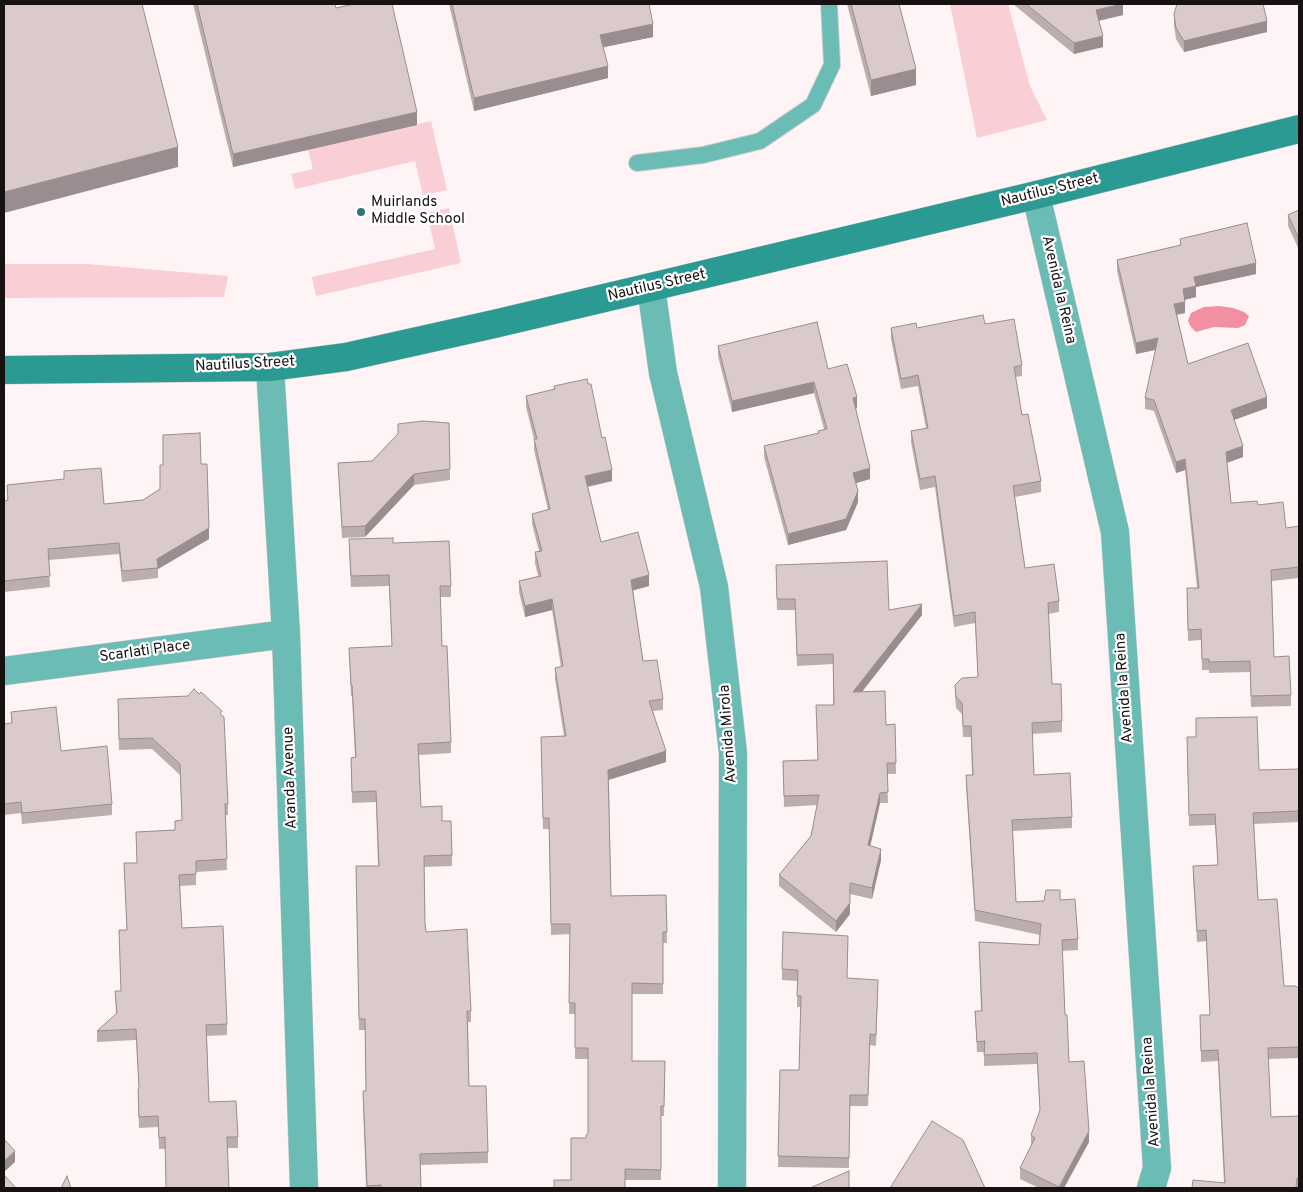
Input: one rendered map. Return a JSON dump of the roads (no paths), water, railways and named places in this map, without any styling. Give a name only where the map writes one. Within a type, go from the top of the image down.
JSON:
[{"type":"main road","name":"Nautilus Street","points":[[4,370],[270,367],[346,357],[494,324],[1036,195],[1299,129]]},
{"type":"street","name":"Avenida la Reina","points":[[1036,195],[1115,532],[1157,1168],[1151,1188]]},
{"type":"street","name":"Avenida Mirola","points":[[651,287],[663,373],[714,587],[733,753],[732,1188]]},
{"type":"street","name":"Aranda Avenue","points":[[270,367],[286,634],[304,1188]]},
{"type":"street","name":"Scarlati Place","points":[[4,671],[286,634]]},
{"type":"lane","points":[[637,162],[703,155],[760,141],[813,105],[832,65],[829,4]]},
{"type":"place","name":"Muirlands Middle School","points":[[361,212]]}]
